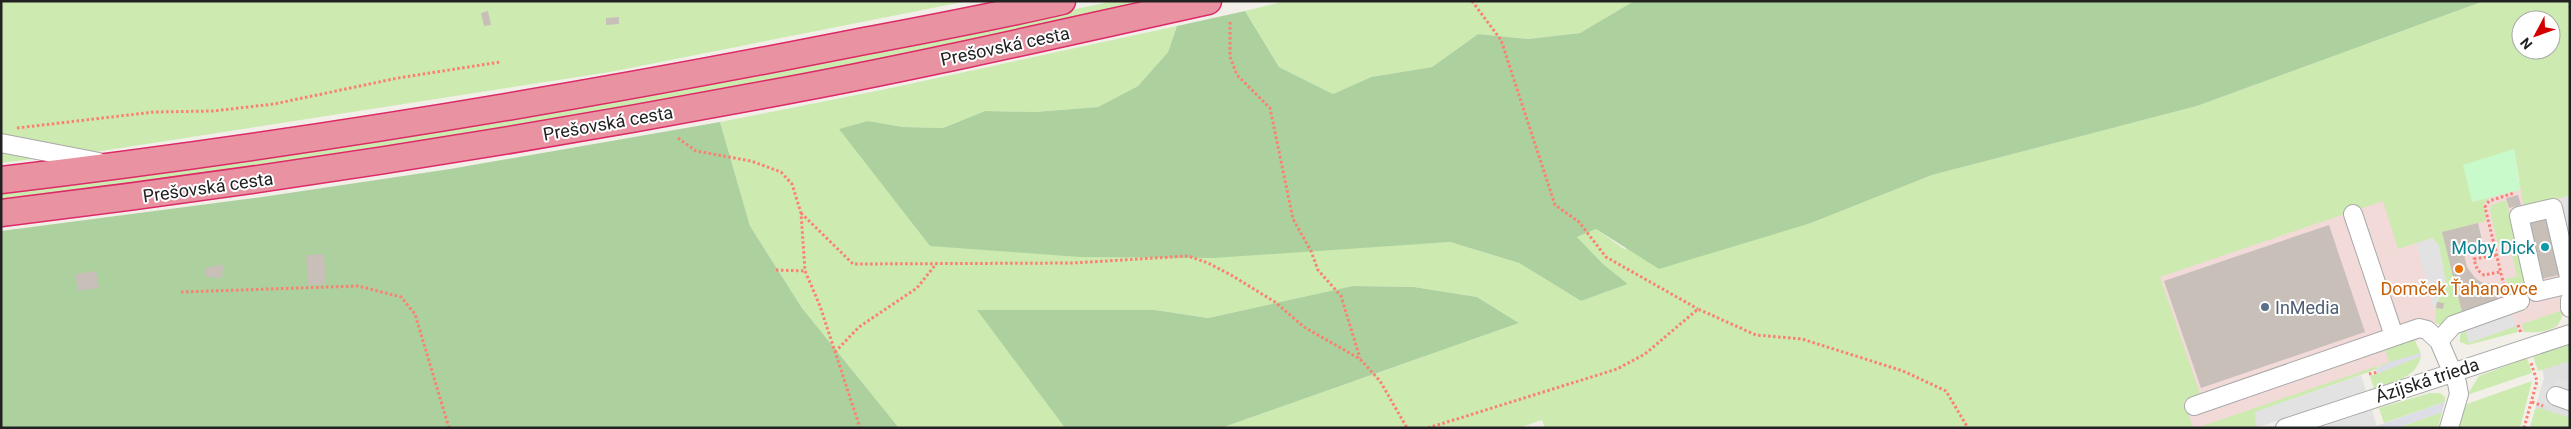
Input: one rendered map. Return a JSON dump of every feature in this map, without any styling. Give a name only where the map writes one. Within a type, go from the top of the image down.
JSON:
[{"type":"highway","name":"Prešovská cesta","points":[[1,180],[293,142],[495,110],[687,76],[1062,1]]},
{"type":"highway","name":"Prešovská cesta","points":[[1,213],[296,175],[517,140],[927,63],[1208,1]]},
{"type":"street","points":[[2,143],[119,166]]},
{"type":"street","points":[[2553,208],[2570,282],[2536,292],[2519,216],[2553,208]]},
{"type":"street","points":[[2353,214],[2394,336]]},
{"type":"street","points":[[2570,300],[2570,308]]},
{"type":"street","points":[[2439,341],[2453,326],[2520,301]]},
{"type":"street","points":[[2194,406],[2419,328],[2427,330],[2439,341],[2453,372],[2459,394],[2449,428]]},
{"type":"street","name":"Ázijská trieda","points":[[2286,428],[2570,334]]},
{"type":"path","points":[[1472,1],[1501,40],[1555,205],[1579,222],[1606,257],[1698,309],[1756,335],[1802,339],[1903,371],[1946,391],[1968,428]]},
{"type":"path","points":[[1230,22],[1230,57],[1233,66],[1237,75],[1270,108],[1293,219],[1311,251],[1318,270],[1342,296],[1360,358]]},
{"type":"path","points":[[2,143],[20,126],[105,119],[154,112],[214,111],[274,104],[398,78],[500,62]]},
{"type":"path","points":[[678,138],[696,151],[751,161],[781,172],[792,184],[801,213],[805,271],[820,306],[860,428]]},
{"type":"path","points":[[2504,288],[2486,212],[2486,203],[2514,193]]},
{"type":"path","points":[[801,213],[853,264],[1073,264],[1188,256],[1208,263],[1275,302],[1304,327],[1360,358],[1380,380],[1407,428]]},
{"type":"path","points":[[2496,255],[2474,259],[2475,265],[2477,270],[2484,275],[2500,272]]},
{"type":"path","points":[[835,352],[859,327],[917,288],[936,263]]},
{"type":"path","points":[[776,270],[805,271]]},
{"type":"path","points":[[181,292],[358,286],[401,297],[415,314],[449,428]]},
{"type":"path","points":[[1428,428],[1617,369],[1645,354],[1698,309]]},
{"type":"path","points":[[2524,428],[2536,381],[2529,358]]},
{"type":"path","points":[[2369,374],[2378,372]]},
{"type":"shaded area","points":[[2463,165],[2568,196],[2570,313],[2563,315],[2557,327],[2538,332],[2512,332],[2468,345],[2461,315],[2456,311],[2435,323],[2415,342],[2380,368],[2208,428],[2189,428],[2149,271]]},
{"type":"shaded area","points":[[2568,196],[2570,202],[2570,236],[2561,198]]},
{"type":"shaded area","points":[[2433,238],[2439,246],[2446,282],[2434,310],[2416,243]]},
{"type":"shaded area","points":[[2512,314],[2516,326],[2469,343],[2465,329]]},
{"type":"shaded area","points":[[2570,334],[2570,428],[2530,428],[2544,378],[2538,344]]},
{"type":"shaded area","points":[[2421,353],[2421,356],[2377,374],[2376,369],[2390,362]]},
{"type":"shaded area","points":[[2361,375],[2366,391],[2256,428],[2255,412]]},
{"type":"shaded area","points":[[2557,378],[2570,382],[2570,395],[2556,390],[2551,406],[2538,402],[2543,386],[2553,389]]},
{"type":"shaded area","points":[[2445,402],[2442,412],[2397,428],[2371,428]]},
{"type":"shaded area","points":[[2372,410],[2377,426],[2319,428]]},
{"type":"green space","points":[[1,1],[968,1],[610,72],[95,152],[1,134]]},
{"type":"green space","points":[[1114,1],[1156,1],[786,79],[528,125],[292,164],[1,201],[1,191],[527,116],[784,70]]},
{"type":"green space","points":[[1285,1],[1634,1],[1580,33],[1528,39],[1478,34],[1432,67],[1371,77],[1333,94],[1279,67],[1245,11]]},
{"type":"green space","points":[[1634,1],[2484,1],[2197,106],[1932,175],[1811,223],[1659,269],[1596,229],[1577,237],[1603,264],[1628,284],[1581,301],[1519,263],[1450,242],[1214,258],[1080,257],[930,246],[839,129],[868,121],[903,127],[943,128],[985,111],[1035,112],[1098,107],[1138,86],[1168,52],[1177,26],[1245,11],[1279,67],[1333,94],[1371,77],[1432,67],[1478,34],[1528,39],[1580,33]]},
{"type":"green space","points":[[2484,1],[2570,1],[2570,202],[2568,196],[2524,208],[2514,149],[2472,202],[2490,197],[2484,204],[2486,221],[2443,232],[2462,312],[2442,326],[2435,323],[2436,304],[2446,282],[2432,238],[2398,249],[2383,201],[2160,277],[2200,394],[2184,401],[2193,428],[1545,428],[1542,420],[1519,428],[1221,428],[1519,323],[1477,297],[1414,287],[1354,286],[1208,318],[1155,310],[978,310],[1065,428],[899,428],[802,308],[750,226],[720,122],[886,89],[1177,26],[1168,52],[1138,86],[1098,107],[1035,112],[985,111],[943,128],[903,127],[868,121],[839,130],[1343,248],[1450,242],[1519,263],[1581,301],[1628,284],[1603,264],[1577,237],[1596,229],[1624,249],[1811,223],[1932,175],[2197,106]]},
{"type":"green space","points":[[720,122],[750,226],[802,308],[899,428],[1,428],[1,231],[262,197],[450,169]]},
{"type":"green space","points":[[2514,149],[2520,190],[2472,202],[2463,165]]},
{"type":"green space","points":[[1,151],[40,158],[1,163]]},
{"type":"green space","points":[[2506,200],[2526,282],[2522,290],[2511,298],[2506,279],[2517,276],[2509,243],[2498,245],[2490,211],[2491,205]]},
{"type":"green space","points":[[1353,286],[1414,287],[1477,297],[1519,323],[1221,428],[1065,428],[977,310],[1155,310],[1208,318]]},
{"type":"green space","points":[[2563,310],[2559,322],[2550,329],[2538,332],[2524,332],[2522,324]]},
{"type":"green space","points":[[2516,326],[2518,332],[2468,345],[2460,342],[2460,335],[2465,329],[2469,343]]},
{"type":"green space","points":[[2414,339],[2421,353],[2381,367],[2380,365],[2389,362],[2385,349]]},
{"type":"green space","points":[[2570,344],[2570,361],[2538,371],[2533,356]]},
{"type":"green space","points":[[2421,356],[2415,369],[2409,374],[2396,381],[2374,388],[2370,376]]},
{"type":"green space","points":[[2527,358],[2532,373],[2467,395],[2479,376]]},
{"type":"green space","points":[[2377,366],[2377,369],[2256,412],[2256,428],[2196,428]]},
{"type":"green space","points":[[2532,381],[2520,428],[2457,428],[2464,405]]},
{"type":"green space","points":[[2430,393],[2440,393],[2445,397],[2445,402],[2384,423],[2379,408]]},
{"type":"green space","points":[[2540,408],[2570,418],[2570,428],[2530,428],[2535,409]]},
{"type":"green space","points":[[2442,412],[2438,428],[2397,428]]},
{"type":"building","points":[[488,11],[491,25],[484,26],[481,13]]},
{"type":"building","points":[[619,17],[619,24],[606,25],[606,18]]},
{"type":"building","points":[[2518,195],[2521,205],[2509,208],[2506,198]]},
{"type":"building","name":"Moby Dick","points":[[2548,213],[2563,274],[2541,279],[2527,219]]},
{"type":"building","name":"Domček Ťahanovce","points":[[2478,223],[2482,240],[2462,246],[2467,267],[2476,279],[2483,283],[2494,283],[2498,300],[2462,312],[2442,232]]},
{"type":"building","name":"InMedia","points":[[2329,225],[2365,332],[2201,388],[2164,281]]},
{"type":"building","points":[[324,254],[326,284],[308,285],[306,255]]},
{"type":"building","points":[[215,265],[223,265],[222,278],[206,277],[206,267],[215,267]]},
{"type":"building","points":[[96,271],[99,288],[78,291],[75,274]]},
{"type":"building","points":[[2437,302],[2444,303],[2443,309],[2436,308]]},
{"type":"place","name":"Moby Dick","points":[[2545,247]]},
{"type":"place","name":"Domček Ťahanovce","points":[[2459,269]]},
{"type":"place","name":"InMedia","points":[[2265,307]]}]
